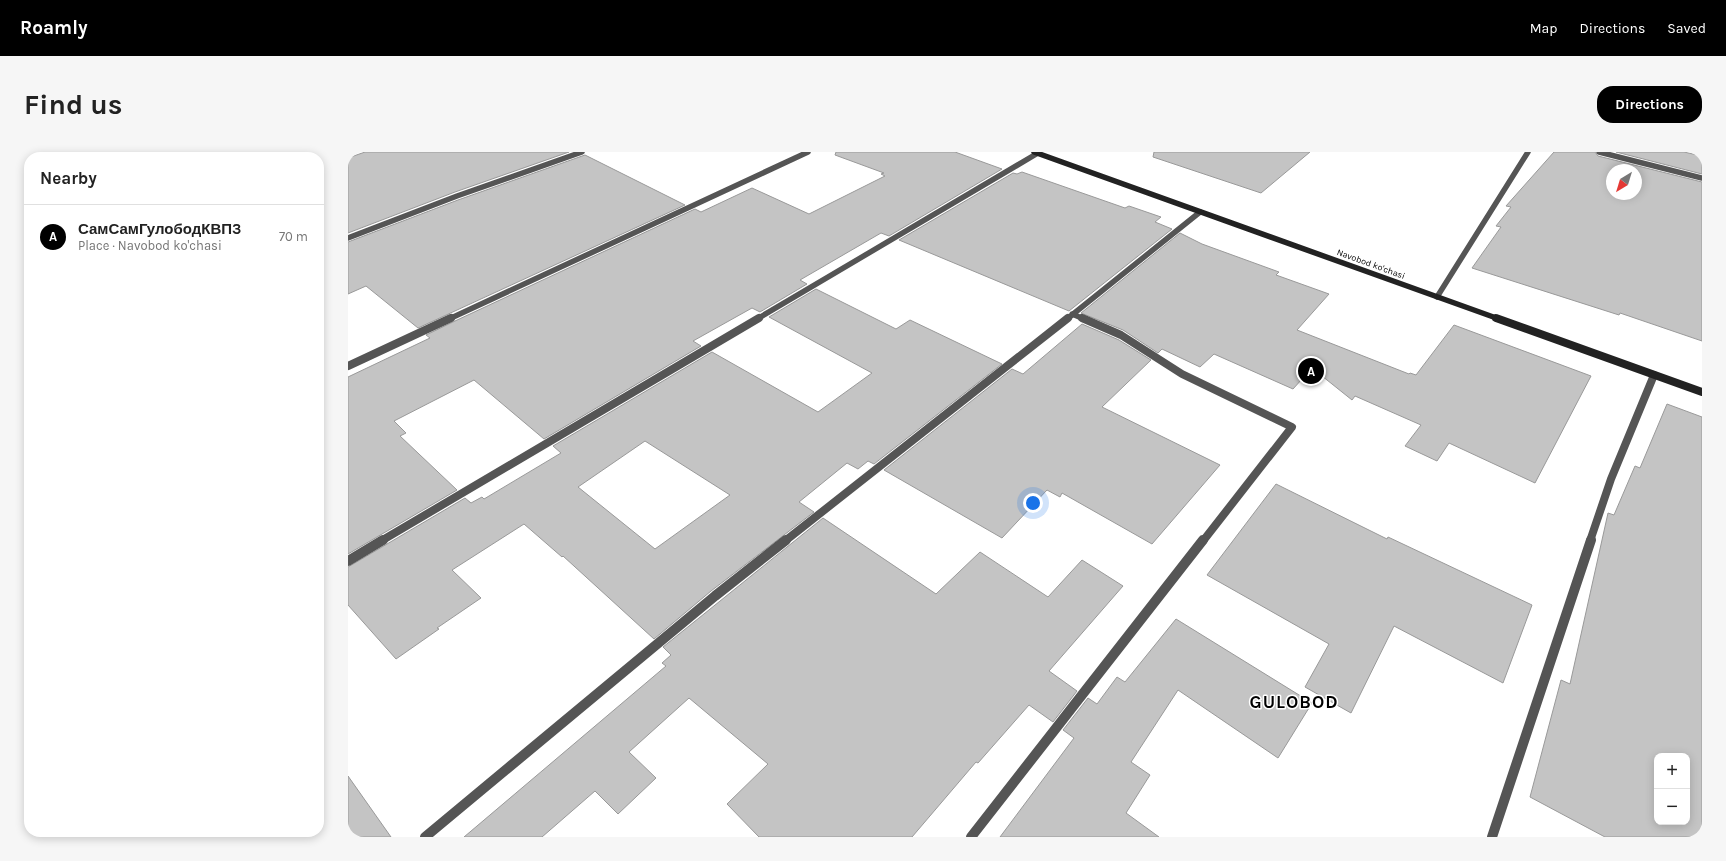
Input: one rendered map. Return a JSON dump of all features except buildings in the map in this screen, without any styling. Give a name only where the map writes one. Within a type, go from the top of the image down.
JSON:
[{"type":"street","points":[[348,238],[457,196],[582,152]]},
{"type":"street","points":[[348,366],[808,152]]},
{"type":"street","points":[[1437,296],[1528,152]]},
{"type":"street","points":[[1599,152],[1702,178]]},
{"type":"street","points":[[348,561],[1036,153]]},
{"type":"street","name":"Navobod ko'chasi","points":[[1036,153],[1702,392]]},
{"type":"street","points":[[426,837],[715,596],[1200,212]]},
{"type":"street","points":[[971,837],[1292,427],[1182,374],[1121,336],[1072,314]]},
{"type":"street","points":[[1492,837],[1611,478],[1654,375]]},
{"type":"place","name":"СамСамГулободКВП3","points":[[1311,371]]},
{"type":"district","name":"GULOBOD","points":[[1294,702]]}]
